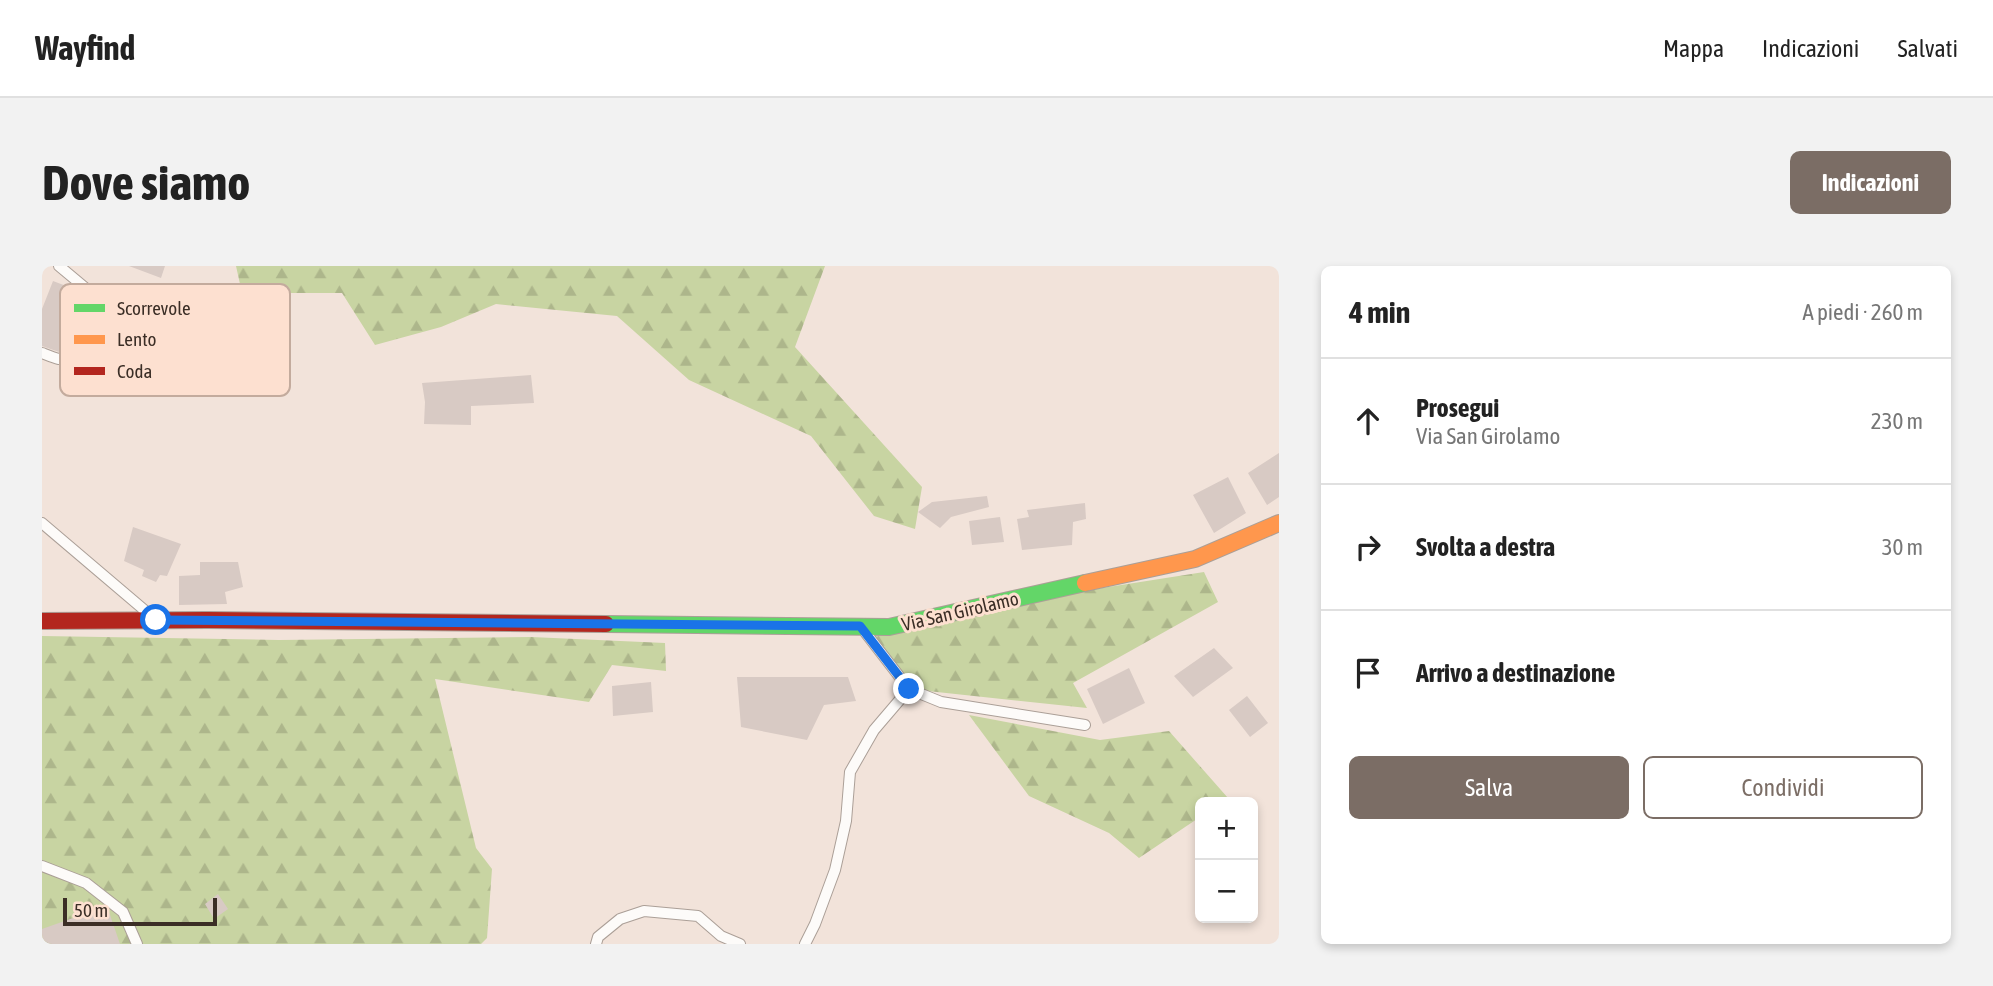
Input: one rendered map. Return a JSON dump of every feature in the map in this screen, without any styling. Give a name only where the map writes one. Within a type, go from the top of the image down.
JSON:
[{"type":"street","name":"Via San Girolamo","points":[[42,621],[889,627],[1195,559],[1279,523]]},
{"type":"lane","points":[[59,266],[81,284]]},
{"type":"lane","points":[[42,353],[60,359]]},
{"type":"lane","points":[[42,523],[156,620]]},
{"type":"lane","points":[[860,626],[909,689],[941,702],[1085,725]]},
{"type":"lane","points":[[804,944],[816,924],[835,870],[846,821],[850,772],[874,730],[909,689]]},
{"type":"lane","points":[[42,866],[86,883],[123,912],[137,944]]},
{"type":"lane","points":[[596,944],[598,937],[620,919],[644,911],[698,916],[721,936],[740,944]]},
{"type":"green space","points":[[236,266],[825,266],[795,347],[922,487],[915,529],[874,516],[811,436],[689,380],[617,316],[496,304],[441,327],[375,345],[342,293],[290,293],[290,284],[240,284]]},
{"type":"green space","points":[[1204,572],[1218,602],[1073,683],[1087,708],[909,689],[860,626]]},
{"type":"green space","points":[[42,636],[279,640],[531,637],[665,643],[666,671],[612,665],[589,702],[435,679],[476,848],[492,869],[487,938],[481,944],[42,944]]},
{"type":"green space","points":[[969,715],[1100,740],[1169,731],[1227,797],[1195,797],[1195,820],[1139,858],[1109,833],[1029,796]]},
{"type":"building","points":[[129,266],[165,266],[161,278]]},
{"type":"building","points":[[53,281],[61,284],[60,352],[42,346],[42,309]]},
{"type":"building","points":[[531,375],[534,403],[471,406],[471,425],[424,424],[422,383]]},
{"type":"building","points":[[1279,453],[1279,497],[1267,505],[1248,473]]},
{"type":"building","points":[[1228,477],[1246,513],[1214,533],[1193,495]]},
{"type":"building","points":[[987,496],[989,507],[951,517],[940,528],[918,512],[932,502]]},
{"type":"building","points":[[1085,503],[1086,519],[1073,522],[1072,545],[1022,550],[1017,519],[1029,517],[1027,510]]},
{"type":"building","points":[[1000,517],[1004,542],[972,545],[969,521]]},
{"type":"building","points":[[133,527],[181,544],[167,576],[160,575],[156,582],[142,576],[144,570],[124,561]]},
{"type":"building","points":[[200,562],[238,562],[243,587],[225,592],[227,604],[179,605],[179,576],[200,575]]},
{"type":"building","points":[[1214,648],[1233,668],[1193,697],[1174,676]]},
{"type":"building","points":[[1129,668],[1145,703],[1103,724],[1087,689]]},
{"type":"building","points":[[737,677],[848,677],[856,701],[824,705],[807,740],[741,727]]},
{"type":"building","points":[[651,682],[653,712],[613,716],[612,686]]},
{"type":"building","points":[[1247,696],[1268,723],[1250,737],[1229,710]]},
{"type":"building","points":[[218,894],[228,909],[214,919],[205,904]]},
{"type":"building","points":[[107,906],[120,944],[42,944],[42,929]]},
{"type":"traffic: fast","points":[[606,624],[889,627],[1085,583]]},
{"type":"traffic: slow","points":[[1085,583],[1195,559],[1279,523]]},
{"type":"traffic: jam","points":[[42,621],[606,624]]},
{"type":"route","points":[[156,620],[860,626],[909,689]]}]
